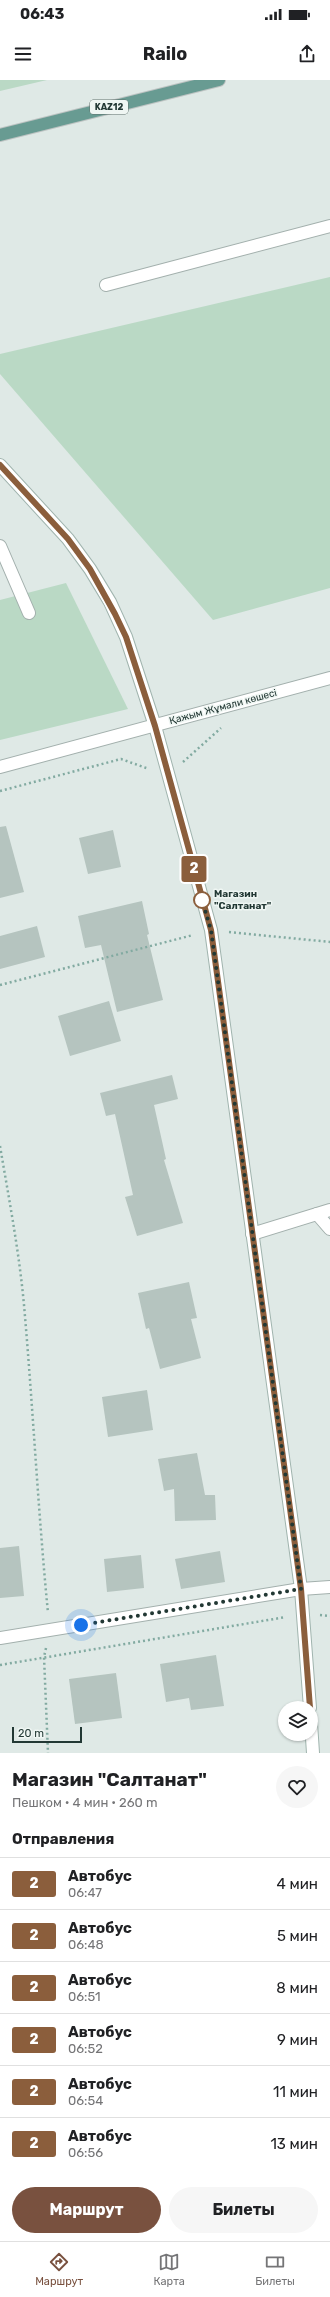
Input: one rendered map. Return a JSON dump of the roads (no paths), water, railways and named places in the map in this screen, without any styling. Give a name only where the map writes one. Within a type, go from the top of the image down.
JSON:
[{"type":"main road","name":"KAZ12","points":[[0,135],[219,80]]},
{"type":"main road","points":[[106,285],[330,226]]},
{"type":"main road","points":[[0,466],[68,539],[90,569],[106,596],[126,637],[155,726],[211,930],[301,1589],[310,1701]]},
{"type":"main road","points":[[0,546],[29,612]]},
{"type":"main road","name":"Қажым Жұмали көшесі","points":[[0,767],[330,678]]},
{"type":"main road","points":[[252,1234],[330,1210]]},
{"type":"main road","points":[[317,1214],[330,1229]]},
{"type":"main road","points":[[0,1638],[301,1589],[330,1587]]},
{"type":"main road","points":[[312,1741],[313,1753]]},
{"type":"place","name":"Магазин \"Салтанат\"","points":[[202,900]]}]
